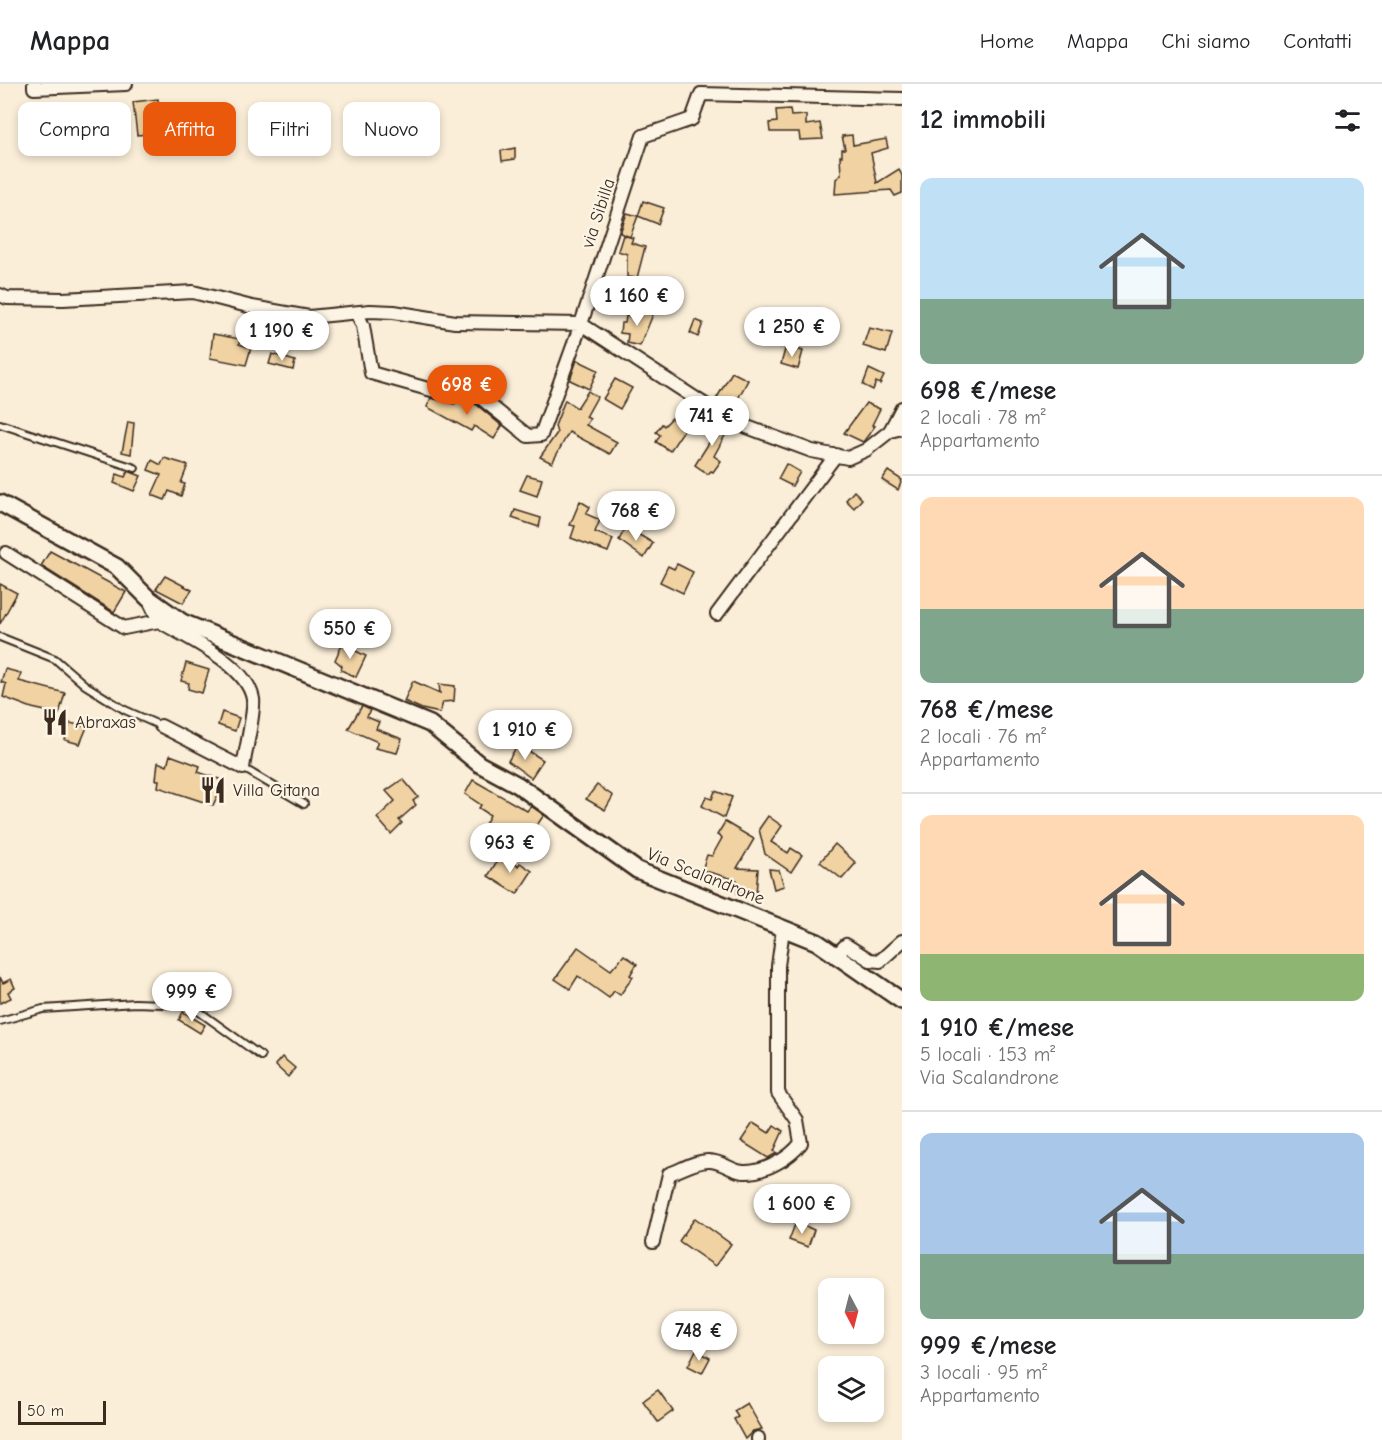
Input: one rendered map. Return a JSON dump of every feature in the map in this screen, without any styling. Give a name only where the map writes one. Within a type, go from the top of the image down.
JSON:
[{"type":"street","points":[[34,84],[34,88],[126,84]]},
{"type":"street","name":"via Sibilla","points":[[581,324],[643,136],[692,119],[701,94],[902,99]]},
{"type":"street","points":[[0,295],[7,298],[63,299],[193,292],[252,307],[309,317],[394,312],[455,322],[581,324],[721,415],[747,428],[812,451],[848,458],[866,450],[896,430],[902,408]]},
{"type":"street","points":[[357,313],[363,326],[371,373],[453,396],[463,389],[481,398],[528,436],[541,435],[581,324]]},
{"type":"street","points":[[717,614],[836,455]]},
{"type":"street","name":"Via Scalandrone","points":[[0,503],[117,567],[148,598],[182,622],[430,724],[479,764],[519,785],[637,870],[817,942],[902,1000]]},
{"type":"street","points":[[6,553],[124,628],[159,621]]},
{"type":"street","points":[[148,598],[159,621],[234,667],[246,680],[253,700],[243,768],[161,726]]},
{"type":"street","points":[[653,1242],[669,1174],[706,1160],[722,1162],[743,1173],[765,1167],[792,1155],[801,1143],[797,1120],[778,1093],[778,966],[783,928]]},
{"type":"street","points":[[836,956],[846,945],[870,960],[879,961],[902,941]]},
{"type":"lane","points":[[0,424],[135,468]]},
{"type":"lane","points":[[0,637],[55,659],[85,685],[125,710],[161,726]]},
{"type":"lane","points":[[243,768],[304,804]]},
{"type":"lane","points":[[0,1021],[43,1009],[135,1003],[190,1005],[261,1056]]},
{"type":"building","points":[[158,99],[158,102],[143,102],[143,134],[137,135],[133,102]]},
{"type":"building","points":[[790,109],[791,116],[806,115],[806,125],[820,123],[823,139],[800,140],[799,132],[770,132],[769,123],[777,122],[776,110]]},
{"type":"building","points":[[852,135],[853,145],[886,139],[888,148],[871,153],[877,183],[899,169],[902,176],[902,193],[895,196],[891,190],[835,194],[836,179],[841,175],[840,156],[842,156],[842,149],[845,149],[842,136]]},
{"type":"building","points":[[515,148],[515,159],[502,161],[501,151]]},
{"type":"building","points":[[643,201],[664,208],[658,224],[638,216]]},
{"type":"building","points":[[627,213],[638,216],[630,237],[620,233]]},
{"type":"building","points":[[623,235],[633,238],[631,243],[645,247],[637,278],[627,277],[627,254],[618,251]]},
{"type":"building","points":[[640,307],[654,312],[640,346],[627,343],[628,334],[620,333],[621,323],[625,323],[626,316],[638,318]]},
{"type":"building","points":[[779,310],[790,312],[787,324],[774,321]]},
{"type":"building","points":[[695,320],[703,323],[698,337],[690,333]]},
{"type":"building","points":[[869,328],[892,333],[886,353],[863,346]]},
{"type":"building","points":[[213,334],[240,339],[239,344],[251,348],[246,365],[210,358]]},
{"type":"building","points":[[786,346],[803,351],[798,369],[781,364]]},
{"type":"building","points":[[272,354],[295,361],[293,370],[269,364]]},
{"type":"building","points":[[577,360],[598,370],[589,389],[570,380]]},
{"type":"building","points":[[445,369],[477,384],[479,381],[490,387],[487,392],[463,381],[451,387],[438,383]]},
{"type":"building","points":[[869,369],[884,376],[880,384],[876,382],[873,390],[863,385]]},
{"type":"building","points":[[732,372],[748,380],[733,408],[737,410],[736,413],[715,401]]},
{"type":"building","points":[[615,379],[632,388],[620,409],[603,399]]},
{"type":"building","points":[[588,391],[597,397],[586,417],[590,419],[586,425],[617,442],[610,454],[569,432],[552,463],[540,457],[557,433],[555,426],[565,400],[577,408]]},
{"type":"building","points":[[431,398],[454,404],[464,399],[477,405],[502,426],[494,439],[474,426],[471,431],[427,407]]},
{"type":"building","points":[[866,403],[880,409],[872,425],[875,426],[863,442],[844,433]]},
{"type":"building","points":[[672,418],[686,427],[670,451],[656,442],[660,435],[656,432],[662,424],[664,426]]},
{"type":"building","points":[[713,419],[729,428],[714,456],[721,461],[713,472],[708,474],[695,465],[712,438],[705,435]]},
{"type":"building","points":[[128,422],[134,423],[131,454],[122,452]]},
{"type":"building","points":[[164,458],[188,465],[181,483],[185,484],[181,496],[169,491],[165,500],[152,495],[161,475],[148,470],[152,460],[161,465]]},
{"type":"building","points":[[786,464],[800,472],[792,486],[778,479]]},
{"type":"building","points":[[128,471],[141,476],[134,491],[114,483],[117,474],[125,477]]},
{"type":"building","points":[[888,471],[902,480],[898,490],[882,480]]},
{"type":"building","points":[[527,475],[542,479],[537,496],[520,490]]},
{"type":"building","points":[[854,491],[862,499],[854,508],[846,500]]},
{"type":"building","points":[[580,501],[590,507],[586,514],[600,520],[595,532],[613,539],[608,552],[571,538],[575,526],[570,525]]},
{"type":"building","points":[[515,510],[541,518],[539,527],[512,518]]},
{"type":"building","points":[[626,527],[653,543],[644,558],[619,540]]},
{"type":"building","points":[[50,551],[126,592],[114,612],[41,566]]},
{"type":"building","points":[[677,564],[693,572],[683,593],[660,582],[668,566],[674,569]]},
{"type":"building","points":[[165,576],[192,590],[183,603],[156,589]]},
{"type":"building","points":[[0,584],[17,593],[0,624]]},
{"type":"building","points":[[342,644],[366,656],[356,677],[341,670],[342,666],[335,660]]},
{"type":"building","points":[[186,663],[209,670],[202,693],[188,689],[189,683],[181,681]]},
{"type":"building","points":[[5,669],[21,673],[19,681],[65,693],[59,714],[32,708],[3,697],[6,684],[1,682]]},
{"type":"building","points":[[413,681],[440,693],[439,684],[455,686],[454,701],[443,702],[440,713],[422,709],[404,701]]},
{"type":"building","points":[[362,706],[370,710],[367,717],[379,722],[376,729],[402,739],[397,753],[375,748],[378,742],[348,729]]},
{"type":"building","points":[[222,712],[239,718],[235,731],[218,725]]},
{"type":"building","points":[[70,723],[87,727],[80,744],[65,740]]},
{"type":"building","points":[[518,744],[543,760],[531,778],[508,761]]},
{"type":"building","points":[[170,755],[200,766],[198,772],[225,781],[213,805],[158,787],[159,780],[156,780],[158,762],[167,766]]},
{"type":"building","points":[[403,779],[418,797],[413,801],[416,805],[399,820],[402,823],[391,834],[377,818],[395,801],[386,791]]},
{"type":"building","points":[[473,780],[527,811],[531,806],[544,815],[535,828],[540,830],[537,834],[545,838],[534,855],[504,833],[490,858],[472,848],[490,815],[479,808],[481,805],[465,794]]},
{"type":"building","points":[[597,785],[613,796],[605,810],[586,799]]},
{"type":"building","points":[[715,791],[732,797],[724,818],[702,806],[706,797],[712,799]]},
{"type":"building","points":[[768,816],[782,826],[771,842],[788,853],[791,848],[802,855],[791,872],[765,854],[759,829]]},
{"type":"building","points":[[725,822],[754,839],[737,868],[758,869],[756,894],[737,893],[737,880],[702,870],[707,855],[712,856],[722,838],[717,835]]},
{"type":"building","points":[[835,844],[856,863],[842,879],[820,862]]},
{"type":"building","points":[[500,856],[518,866],[520,863],[532,871],[517,894],[488,876]]},
{"type":"building","points":[[769,869],[779,870],[784,886],[774,889]]},
{"type":"building","points":[[578,947],[611,970],[624,955],[637,964],[630,975],[633,977],[620,995],[614,991],[609,998],[578,976],[570,989],[555,979]]},
{"type":"building","points":[[0,977],[3,983],[11,979],[15,988],[8,992],[11,998],[0,1003]]},
{"type":"building","points":[[183,1012],[205,1025],[200,1033],[179,1020]]},
{"type":"building","points":[[282,1057],[295,1068],[288,1077],[275,1065]]},
{"type":"building","points":[[753,1123],[769,1133],[774,1125],[783,1131],[774,1151],[777,1153],[768,1158],[741,1141]]},
{"type":"building","points":[[695,1218],[731,1244],[715,1266],[679,1241]]},
{"type":"building","points":[[796,1222],[814,1230],[808,1247],[789,1240]]},
{"type":"building","points":[[696,1350],[710,1358],[702,1373],[688,1366]]},
{"type":"building","points":[[658,1390],[673,1411],[658,1422],[643,1401]]},
{"type":"building","points":[[747,1403],[762,1429],[753,1431],[745,1439],[734,1419],[738,1417],[734,1411]]},
{"type":"place","name":"Abraxas","points":[[55,722]]},
{"type":"place","name":"Villa Gitana","points":[[213,790]]}]
